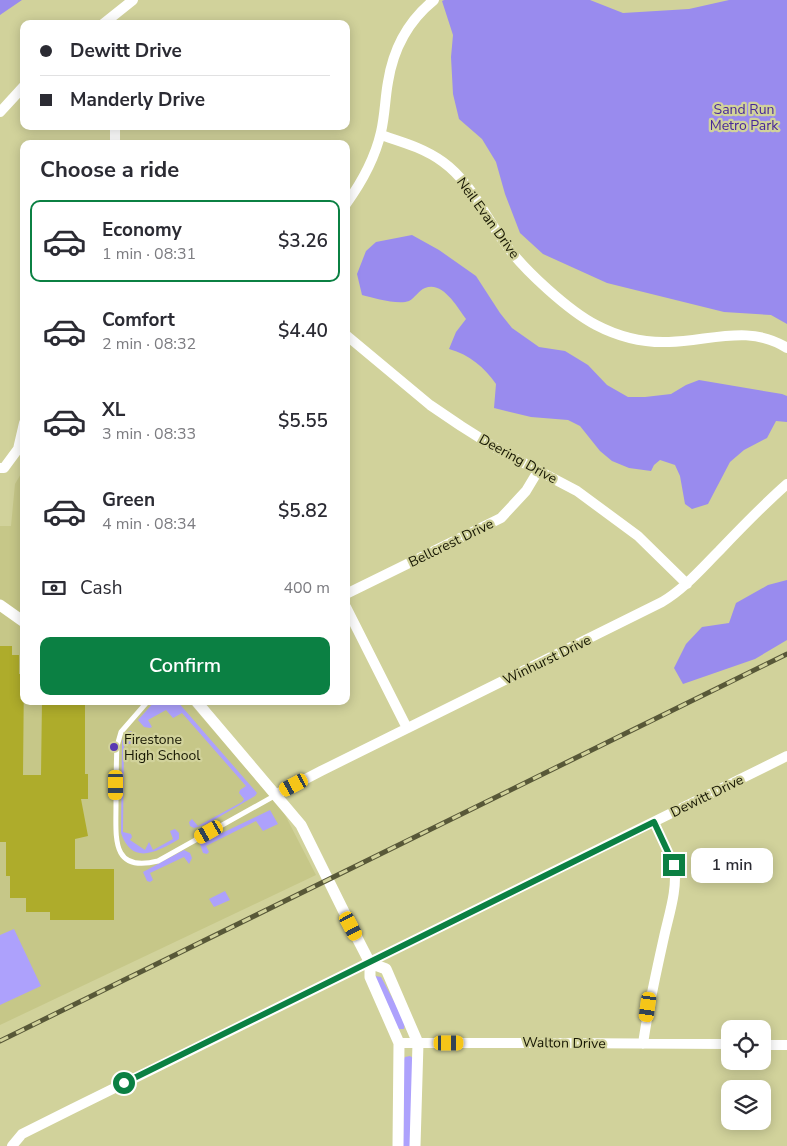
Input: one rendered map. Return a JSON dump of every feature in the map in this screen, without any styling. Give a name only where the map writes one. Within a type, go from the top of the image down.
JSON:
[{"type":"street","points":[[108,20],[133,0]]},
{"type":"street","points":[[350,198],[369,167],[381,135],[387,82],[396,50],[414,18],[434,0]]},
{"type":"street","points":[[0,112],[20,90]]},
{"type":"street","name":"Neil Evan Drive","points":[[381,135],[430,153],[455,172],[472,192],[507,247],[521,263],[580,315],[596,325],[616,334],[651,342],[670,342],[746,334],[766,338],[787,348]]},
{"type":"street","name":"Deering Drive","points":[[350,338],[430,405],[499,450],[577,491],[638,536],[686,584]]},
{"type":"street","points":[[0,468],[4,468],[18,449],[20,440]]},
{"type":"street","name":"Bellcrest Drive","points":[[350,592],[501,518],[526,491],[538,471]]},
{"type":"street","name":"Winhurst Drive","points":[[277,794],[675,595],[754,514],[787,484]]},
{"type":"street","points":[[0,605],[20,619]]},
{"type":"street","points":[[350,615],[407,728]]},
{"type":"street","points":[[199,705],[301,824],[370,963],[370,977],[399,1043],[398,1146]]},
{"type":"street","name":"Dewitt Drive","points":[[12,1146],[22,1134],[787,756]]},
{"type":"street","points":[[643,1044],[648,1007],[674,892],[676,872],[654,822]]},
{"type":"street","points":[[370,963],[386,970],[418,1043],[416,1146]]},
{"type":"street","name":"Walton Drive","points":[[399,1043],[721,1044]]},
{"type":"street","points":[[771,1045],[787,1045]]},
{"type":"lane","points":[[145,705],[121,732],[117,746],[117,845],[127,859],[140,864],[158,861],[277,794]]},
{"type":"shaded area","name":"Firestone High School","points":[[20,475],[20,705],[191,705],[283,811],[316,875],[0,1025],[0,526],[11,526],[15,484]]},
{"type":"shaded area","points":[[151,705],[180,705],[257,793],[207,824],[194,828],[190,826],[189,822],[192,819],[198,826],[242,802],[244,799],[239,793],[246,786],[182,713],[173,718],[166,710],[148,720],[152,727],[150,728],[144,727],[138,720]]},
{"type":"shaded area","points":[[131,731],[136,737],[135,744],[124,744],[123,832],[131,834],[130,840],[145,850],[149,842],[153,850],[173,839],[170,831],[175,829],[179,833],[179,839],[154,852],[138,853],[132,850],[121,833],[122,741],[127,732]]},
{"type":"shaded area","points":[[270,810],[278,824],[263,831],[256,821],[206,846],[209,852],[207,854],[203,853],[199,841],[218,832],[222,833]]},
{"type":"shaded area","points":[[184,850],[190,853],[192,858],[189,864],[184,857],[150,873],[153,880],[147,881],[143,872]]},
{"type":"shaded area","points":[[225,891],[230,900],[214,907],[209,899]]},
{"type":"shaded area","points":[[14,929],[41,986],[0,1005],[0,935]]},
{"type":"shaded area","points":[[375,976],[381,977],[405,1022],[404,1029],[397,1029]]},
{"type":"shaded area","points":[[410,1056],[413,1058],[411,1146],[403,1146],[404,1059]]},
{"type":"green space","points":[[0,0],[22,0],[0,15]]},
{"type":"green space","name":"Sand Run Metro Park","points":[[590,0],[623,13],[689,9],[729,0],[787,0],[787,324],[771,315],[724,312],[607,283],[543,254],[520,233],[505,194],[496,162],[482,139],[459,119],[453,94],[451,57],[453,35],[442,1]]},
{"type":"green space","points":[[412,235],[439,250],[476,276],[512,328],[539,347],[565,351],[588,365],[607,385],[628,397],[671,394],[699,380],[787,396],[787,422],[776,421],[767,438],[744,450],[730,462],[708,504],[692,509],[685,504],[680,476],[675,465],[660,460],[651,471],[629,468],[612,461],[600,451],[580,426],[568,420],[531,417],[494,408],[496,384],[470,358],[449,349],[456,332],[466,319],[449,296],[438,288],[425,288],[411,300],[404,302],[386,301],[362,295],[357,274],[366,251],[376,242]]},
{"type":"green space","points":[[787,580],[787,640],[755,659],[683,684],[674,668],[686,644],[702,627],[729,623],[736,603],[768,585]]},
{"type":"building","name":"Firestone High School","points":[[0,646],[12,646],[12,655],[19,655],[20,705],[24,705],[23,775],[41,775],[42,705],[85,705],[85,774],[88,774],[88,799],[81,799],[88,836],[75,839],[75,869],[114,869],[114,920],[50,920],[50,912],[26,912],[26,898],[10,898],[10,876],[6,876],[6,842],[0,842]]},
{"type":"railway","points":[[0,1041],[787,654]]},
{"type":"place","name":"Firestone High School","points":[[114,747]]},
{"type":"route","points":[[124,1083],[654,822],[674,865]]}]
